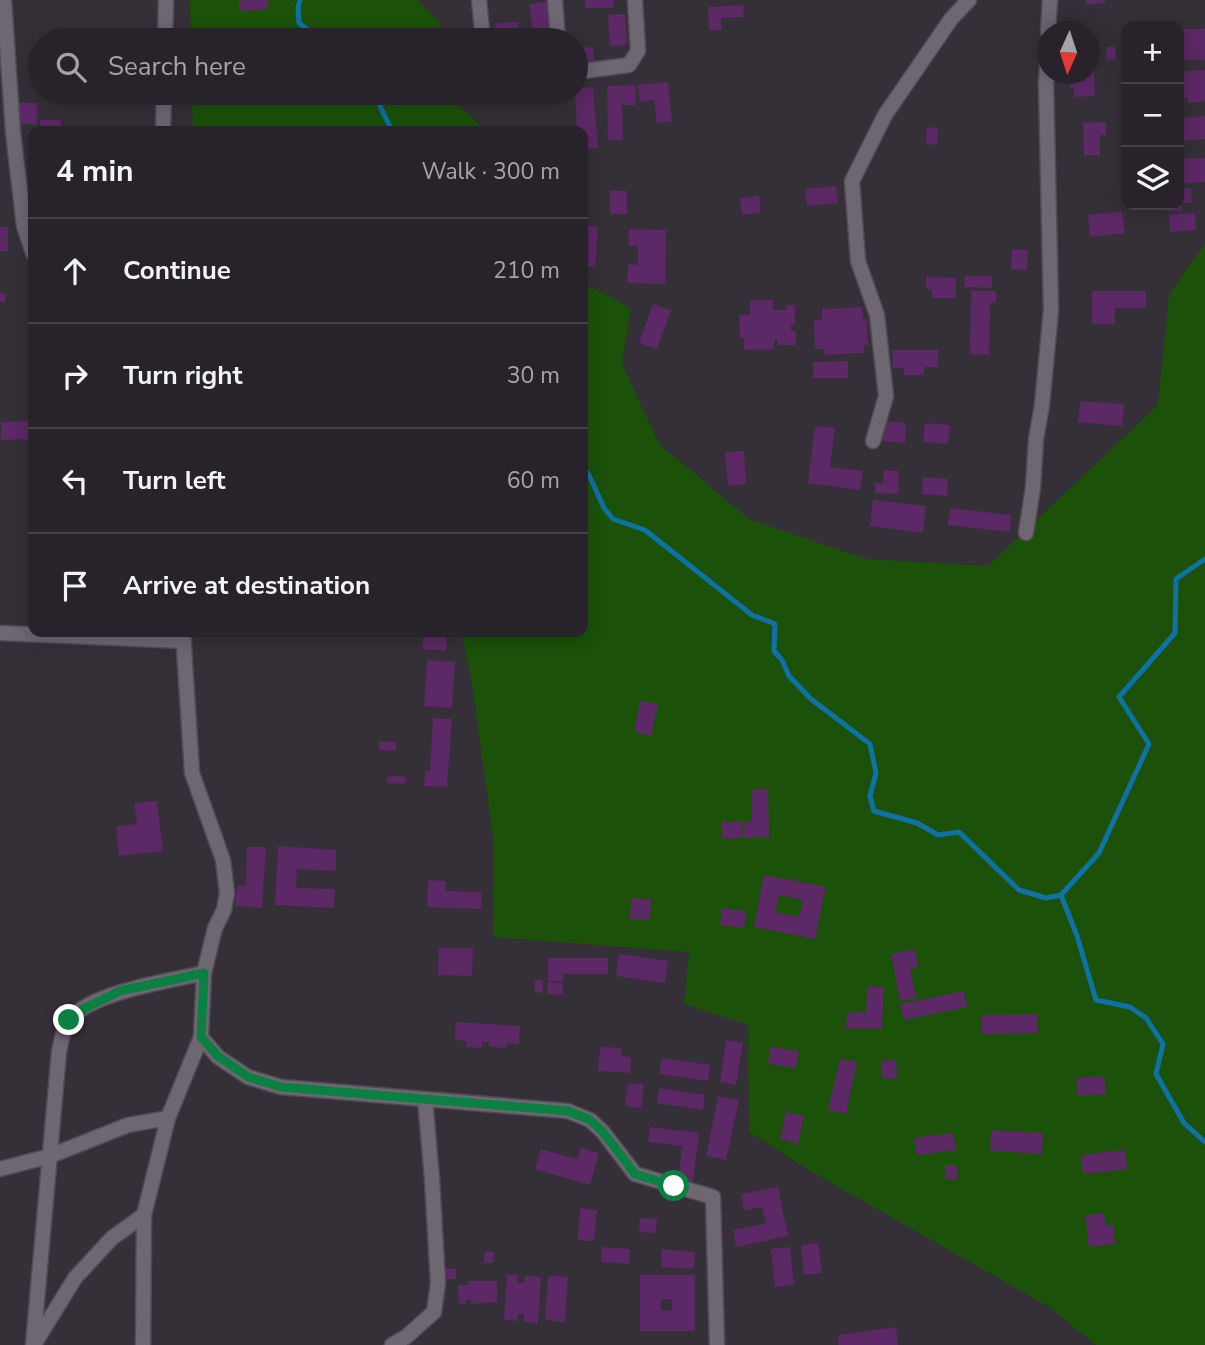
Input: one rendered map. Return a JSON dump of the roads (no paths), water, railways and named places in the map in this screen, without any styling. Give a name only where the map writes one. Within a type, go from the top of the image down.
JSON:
[{"type":"street","points":[[4,0],[13,132],[24,226],[28,238]]},
{"type":"street","points":[[165,28],[166,0]]},
{"type":"street","points":[[479,0],[482,28]]},
{"type":"street","points":[[555,0],[557,28]]},
{"type":"street","points":[[588,71],[629,65],[638,51],[635,0]]},
{"type":"street","points":[[873,441],[886,396],[877,315],[858,261],[852,181],[885,115],[951,19],[969,0]]},
{"type":"street","points":[[1049,21],[1050,0]]},
{"type":"street","points":[[1026,533],[1051,310],[1046,84]]},
{"type":"street","points":[[163,126],[164,105]]},
{"type":"street","points":[[0,633],[28,633]]},
{"type":"street","points":[[143,1345],[144,1215],[168,1118],[201,1037],[204,973],[227,893],[223,860],[192,773],[183,637]]},
{"type":"street","points":[[33,1345],[59,1052],[69,1020],[85,1008],[120,991],[204,973]]},
{"type":"street","points":[[201,1037],[218,1056],[248,1077],[281,1087],[568,1111],[590,1120],[635,1174],[713,1197],[717,1345]]},
{"type":"street","points":[[392,1345],[406,1337],[434,1312],[438,1283],[425,1099]]},
{"type":"street","points":[[0,1169],[50,1156],[128,1125],[168,1118]]},
{"type":"street","points":[[33,1345],[75,1278],[112,1238],[144,1215]]},
{"type":"waterway","points":[[300,0],[299,23],[305,28]]},
{"type":"waterway","points":[[379,105],[390,126]]},
{"type":"waterway","points":[[588,473],[604,508],[613,519],[645,530],[752,615],[775,624],[774,651],[782,660],[789,676],[811,699],[870,744],[876,773],[870,796],[874,811],[917,823],[938,835],[959,832],[1019,890],[1046,898],[1061,895]]},
{"type":"waterway","points":[[1205,559],[1176,579],[1175,633],[1119,697],[1149,744],[1099,853],[1061,895],[1077,936],[1096,1000],[1130,1007],[1146,1018],[1163,1044],[1156,1074],[1184,1123],[1205,1142]]}]
